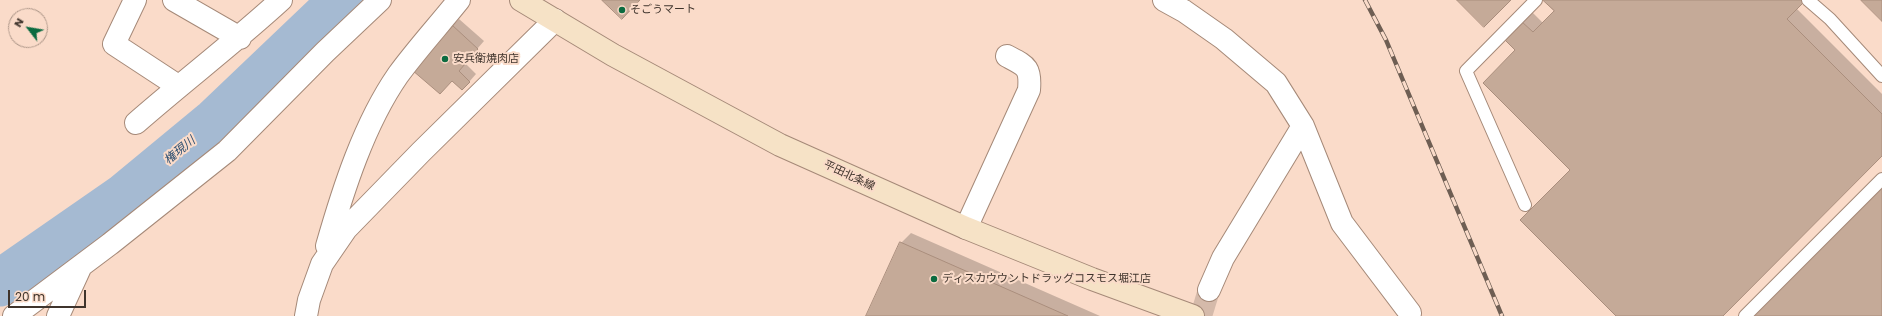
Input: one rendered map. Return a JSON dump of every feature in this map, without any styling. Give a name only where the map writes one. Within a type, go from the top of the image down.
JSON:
[{"type":"main road","name":"平田北条線","points":[[521,0],[613,55],[780,145],[966,228],[1092,279],[1193,316]]},
{"type":"street","points":[[135,0],[114,44],[178,86]]},
{"type":"street","points":[[174,0],[240,38]]},
{"type":"street","points":[[136,123],[178,86],[240,38],[281,0]]},
{"type":"street","points":[[14,316],[82,265],[227,150],[380,0]]},
{"type":"street","points":[[306,316],[309,300],[322,264],[343,191],[374,117],[398,76],[459,0]]},
{"type":"street","points":[[1164,0],[1186,6],[1276,83],[1303,126],[1342,223],[1410,313]]},
{"type":"street","points":[[322,264],[346,229],[420,152],[555,20]]},
{"type":"street","points":[[966,228],[1029,90],[1030,77],[1025,65],[1007,56]]},
{"type":"street","points":[[1209,290],[1222,258],[1303,126]]},
{"type":"street","points":[[58,316],[82,265]]},
{"type":"lane","points":[[1525,206],[1466,70],[1536,0]]},
{"type":"lane","points":[[1808,0],[1830,19],[1882,76]]},
{"type":"lane","points":[[1745,316],[1882,178]]},
{"type":"building","name":"そごうマート","points":[[602,0],[640,0],[622,19]]},
{"type":"building","points":[[1457,0],[1511,0],[1484,27]]},
{"type":"building","points":[[1543,0],[1806,0],[1787,19],[1882,114],[1882,156],[1723,316],[1616,316],[1520,220],[1570,170],[1483,83],[1515,50],[1504,39],[1521,21],[1533,32],[1554,11]]},
{"type":"building","points":[[1861,0],[1882,0],[1882,21]]},
{"type":"building","name":"安兵衛焼肉店","points":[[452,25],[478,49],[459,71],[470,82],[462,90],[452,81],[440,94],[412,70]]},
{"type":"building","points":[[1882,187],[1882,316],[1752,316]]},
{"type":"building","name":"ディスカウウントドラッグコスモス堀江店","points":[[900,242],[1068,316],[866,316]]},
{"type":"waterway","name":"権現川","points":[[0,283],[124,197],[216,121],[343,0]]},
{"type":"tunnel","points":[[1201,316],[1209,290]]},
{"type":"railway","points":[[1365,0],[1386,40],[1502,316]]},
{"type":"place","name":"そごうマート","points":[[622,10]]},
{"type":"place","name":"安兵衛焼肉店","points":[[445,59]]},
{"type":"place","name":"ディスカウウントドラッグコスモス堀江店","points":[[934,279]]}]
